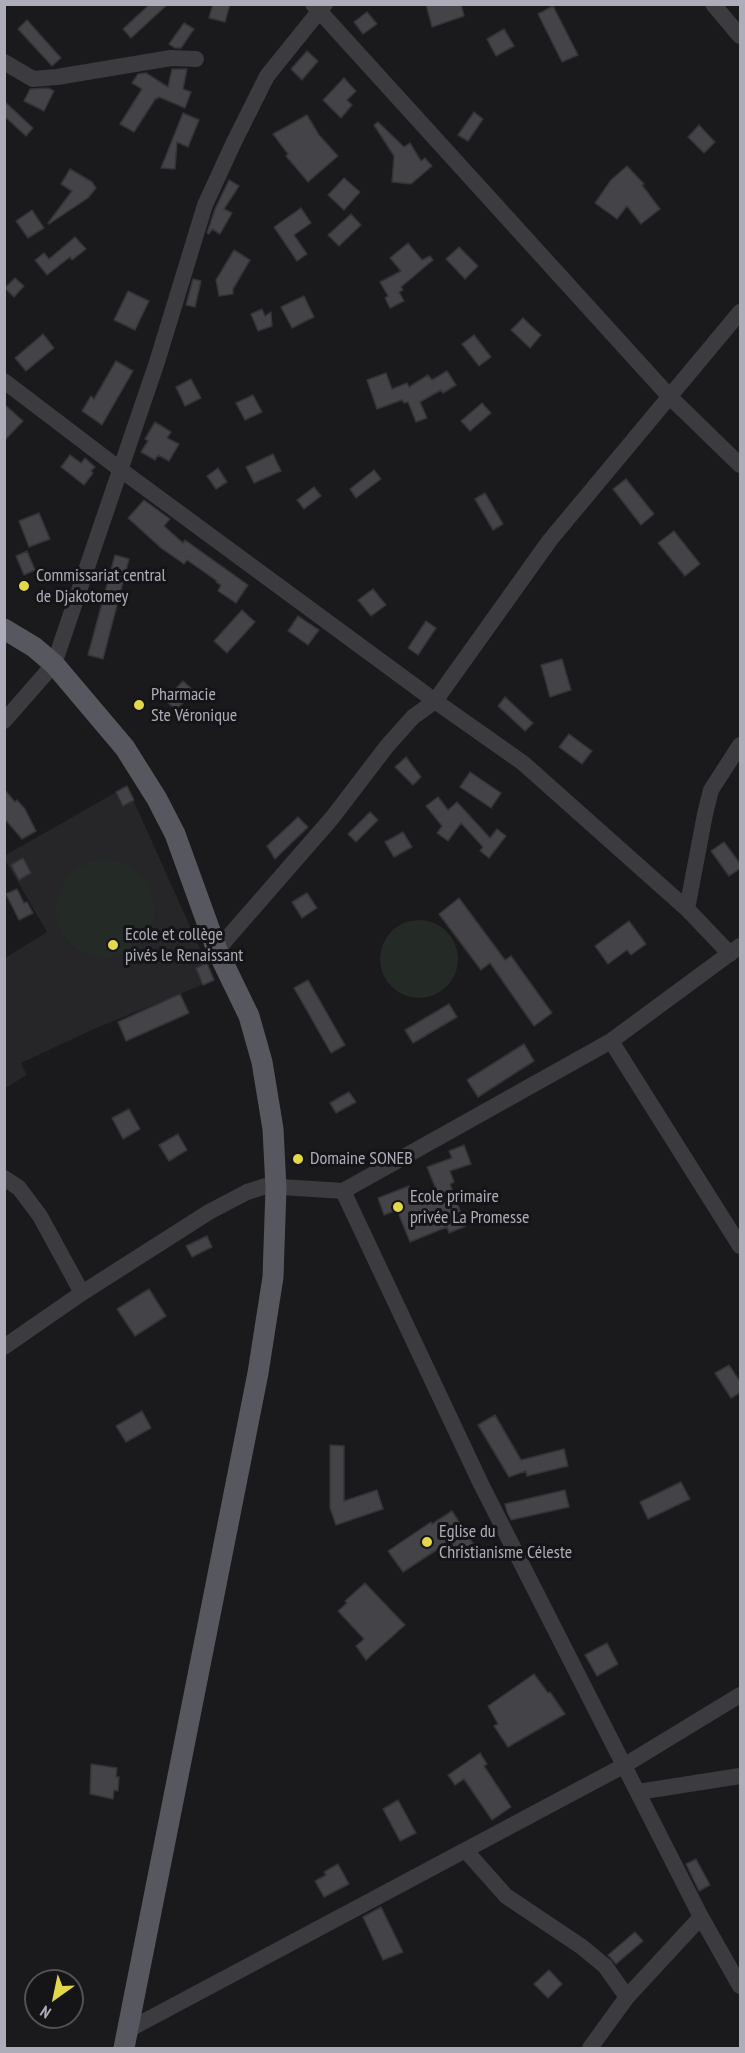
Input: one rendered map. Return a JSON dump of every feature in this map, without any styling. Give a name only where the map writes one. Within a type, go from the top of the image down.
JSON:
[{"type":"main road","points":[[4,629],[34,647],[54,664],[125,748],[175,834],[217,950],[249,1016],[262,1062],[273,1129],[276,1188],[273,1277],[258,1372],[126,2039]]},
{"type":"street","points":[[713,4],[741,36]]},
{"type":"street","points":[[4,721],[54,664],[157,362],[205,205],[267,76],[319,7],[669,396],[741,465]]},
{"type":"street","points":[[4,62],[33,79],[171,58],[196,59]]},
{"type":"street","points":[[217,950],[332,818],[387,746],[413,717],[435,700],[550,540],[741,312]]},
{"type":"street","points":[[4,381],[121,470],[523,763],[736,950],[611,1041],[342,1191],[267,1186],[247,1192],[209,1212],[82,1293],[4,1347]]},
{"type":"street","points":[[687,909],[711,790],[741,745]]},
{"type":"street","points":[[611,1041],[741,1246]]},
{"type":"street","points":[[4,1178],[19,1188],[40,1216],[82,1293]]},
{"type":"street","points":[[342,1191],[481,1484],[701,1917],[741,1986]]},
{"type":"street","points":[[126,2039],[625,1765],[741,1695]]},
{"type":"street","points":[[638,1792],[741,1776]]},
{"type":"street","points":[[466,1851],[506,1896],[582,1947],[605,1966],[627,1997]]},
{"type":"street","points":[[590,2049],[627,1997],[701,1917]]},
{"type":"shaded area","name":"Ecole et collège pivés le Renaissant","points":[[127,786],[214,980],[94,1029],[21,1063],[27,1075],[5,1088],[5,958],[47,932],[4,856]]},
{"type":"shaded area","points":[[105,860],[124,864],[139,875],[150,890],[154,909],[150,928],[139,943],[124,954],[105,958],[86,954],[71,943],[60,928],[56,909],[60,890],[71,875],[86,864]]},
{"type":"shaded area","points":[[419,920],[434,923],[447,931],[455,944],[458,959],[455,974],[447,987],[434,995],[419,998],[404,995],[391,987],[383,974],[380,959],[383,944],[391,931],[404,923]]},
{"type":"building","points":[[150,4],[168,4],[131,38],[123,29]]},
{"type":"building","points":[[213,4],[230,4],[225,22],[209,18]]},
{"type":"building","points":[[426,4],[461,4],[464,16],[432,27]]},
{"type":"building","points":[[553,6],[578,55],[562,62],[538,14]]},
{"type":"building","points":[[367,12],[377,24],[363,34],[354,22]]},
{"type":"building","points":[[27,20],[61,58],[52,66],[18,29]]},
{"type":"building","points":[[184,23],[194,29],[181,48],[175,48],[169,44]]},
{"type":"building","points":[[504,29],[514,46],[496,56],[487,39]]},
{"type":"building","points":[[307,51],[318,61],[302,80],[291,69]]},
{"type":"building","points":[[172,69],[187,69],[183,89],[191,92],[185,108],[159,97],[156,98],[134,132],[120,124],[142,89],[132,83],[138,74],[146,73],[168,87]]},
{"type":"building","points":[[344,78],[356,91],[347,100],[352,105],[341,118],[323,100]]},
{"type":"building","points":[[48,88],[54,91],[44,111],[24,101],[30,89]]},
{"type":"building","points":[[4,101],[33,128],[26,136],[4,116]]},
{"type":"building","points":[[474,112],[483,119],[468,141],[458,135]]},
{"type":"building","points":[[183,113],[199,120],[188,147],[177,142],[175,169],[161,168]]},
{"type":"building","points":[[307,115],[319,135],[338,156],[308,182],[286,156],[288,154],[273,134]]},
{"type":"building","points":[[378,122],[404,147],[410,143],[421,161],[425,158],[432,166],[411,184],[392,182],[394,156],[374,125]]},
{"type":"building","points":[[699,125],[715,142],[704,153],[688,137]]},
{"type":"building","points":[[627,166],[644,184],[642,185],[660,209],[641,224],[627,206],[617,219],[595,203],[611,180]]},
{"type":"building","points":[[70,169],[92,182],[96,188],[88,198],[49,224],[72,191],[61,184]]},
{"type":"building","points":[[344,178],[360,192],[344,210],[328,195]]},
{"type":"building","points":[[229,180],[239,186],[224,209],[232,213],[220,234],[212,229],[209,234],[207,233],[215,209]]},
{"type":"building","points":[[301,208],[311,223],[294,235],[307,254],[297,261],[274,227]]},
{"type":"building","points":[[32,210],[44,228],[28,238],[16,221]]},
{"type":"building","points":[[351,214],[361,225],[339,246],[328,235]]},
{"type":"building","points":[[75,237],[86,249],[72,260],[70,257],[47,275],[35,260],[44,253],[49,259]]},
{"type":"building","points":[[408,243],[422,260],[430,256],[433,260],[401,287],[403,290],[399,292],[404,301],[390,308],[385,298],[388,296],[380,282],[401,271],[390,258]]},
{"type":"building","points":[[459,247],[478,266],[465,279],[446,259]]},
{"type":"building","points":[[234,250],[250,260],[233,289],[233,294],[219,296],[216,280]]},
{"type":"building","points":[[15,278],[24,286],[14,297],[5,288]]},
{"type":"building","points":[[193,279],[201,281],[195,307],[186,305]]},
{"type":"building","points":[[128,291],[149,301],[135,330],[114,320]]},
{"type":"building","points":[[304,296],[314,317],[292,328],[281,307]]},
{"type":"building","points":[[262,309],[265,316],[271,312],[272,326],[258,331],[251,314]]},
{"type":"building","points":[[523,318],[541,335],[530,348],[511,330]]},
{"type":"building","points":[[43,334],[54,348],[26,371],[15,358]]},
{"type":"building","points":[[474,335],[491,357],[479,366],[462,344]]},
{"type":"building","points":[[116,361],[133,371],[102,425],[82,411],[91,396],[94,399]]},
{"type":"building","points":[[447,371],[456,385],[443,393],[441,390],[420,402],[427,418],[416,422],[408,402],[404,403],[402,400],[377,409],[367,380],[386,373],[392,389],[407,383],[409,387],[428,375],[432,380]]},
{"type":"building","points":[[191,379],[201,398],[185,406],[176,387]]},
{"type":"building","points":[[253,395],[262,412],[245,420],[236,403]]},
{"type":"building","points":[[482,403],[491,413],[470,431],[461,421]]},
{"type":"building","points":[[4,404],[23,421],[4,441]]},
{"type":"building","points":[[155,422],[171,432],[167,438],[179,444],[169,461],[158,455],[155,460],[141,452],[148,441],[145,439]]},
{"type":"building","points":[[273,454],[281,471],[254,483],[246,467]]},
{"type":"building","points":[[70,455],[81,463],[85,458],[95,467],[84,485],[61,467]]},
{"type":"building","points":[[218,468],[227,482],[216,489],[207,476]]},
{"type":"building","points":[[374,470],[381,479],[356,498],[350,489]]},
{"type":"building","points":[[626,479],[654,514],[641,525],[613,489]]},
{"type":"building","points":[[314,487],[321,496],[304,509],[297,500]]},
{"type":"building","points":[[485,493],[503,524],[493,530],[475,499]]},
{"type":"building","points":[[144,500],[170,519],[164,526],[183,543],[185,540],[248,585],[236,603],[218,591],[221,585],[217,581],[187,560],[184,564],[161,548],[128,518]]},
{"type":"building","points":[[39,513],[50,539],[29,547],[19,521]]},
{"type":"building","points":[[674,531],[700,564],[685,576],[658,543]]},
{"type":"building","points":[[27,551],[35,570],[24,575],[16,556]]},
{"type":"building","points":[[115,555],[129,559],[103,659],[88,655]]},
{"type":"building","points":[[373,589],[386,605],[371,616],[358,600]]},
{"type":"building","points":[[242,610],[255,622],[227,653],[214,641]]},
{"type":"building","points":[[298,616],[319,630],[308,645],[288,631]]},
{"type":"building","points":[[426,621],[436,628],[418,655],[408,648]]},
{"type":"building","points":[[562,659],[571,690],[550,697],[541,665]]},
{"type":"building","points":[[183,681],[194,691],[176,710],[165,700]]},
{"type":"building","points":[[505,697],[533,723],[525,731],[498,706]]},
{"type":"building","points":[[569,734],[592,751],[582,764],[559,747]]},
{"type":"building","points":[[406,757],[421,777],[413,785],[395,767]]},
{"type":"building","points":[[470,772],[501,793],[491,808],[460,787]]},
{"type":"building","points":[[127,786],[134,800],[123,806],[116,792]]},
{"type":"building","points":[[4,789],[15,802],[17,800],[25,809],[36,831],[22,839],[4,818]]},
{"type":"building","points":[[438,797],[448,810],[457,802],[490,838],[497,829],[506,836],[489,858],[480,851],[483,847],[461,823],[448,841],[437,833],[442,826],[426,806]]},
{"type":"building","points":[[370,812],[378,820],[356,842],[348,834]]},
{"type":"building","points":[[298,817],[308,827],[275,859],[267,846]]},
{"type":"building","points":[[403,832],[412,847],[394,857],[385,842]]},
{"type":"building","points":[[724,842],[741,865],[741,868],[729,876],[711,851]]},
{"type":"building","points":[[23,858],[31,873],[19,880],[11,865]]},
{"type":"building","points":[[17,889],[24,903],[27,902],[33,913],[19,920],[6,894]]},
{"type":"building","points":[[307,893],[317,908],[302,918],[292,902]]},
{"type":"building","points":[[459,898],[505,960],[511,956],[552,1013],[534,1026],[490,963],[481,970],[439,914]]},
{"type":"building","points":[[629,921],[646,944],[631,955],[627,950],[608,964],[595,946]]},
{"type":"building","points":[[207,963],[214,980],[203,985],[196,968]]},
{"type":"building","points":[[308,980],[345,1045],[331,1053],[294,988]]},
{"type":"building","points":[[180,994],[189,1013],[126,1041],[118,1022]]},
{"type":"building","points":[[449,1004],[457,1017],[413,1043],[405,1030]]},
{"type":"building","points":[[524,1044],[534,1061],[478,1097],[467,1080]]},
{"type":"building","points":[[349,1092],[356,1102],[336,1113],[330,1103]]},
{"type":"building","points":[[129,1109],[140,1129],[123,1139],[112,1118]]},
{"type":"building","points":[[178,1134],[187,1150],[169,1161],[159,1145]]},
{"type":"building","points":[[464,1145],[471,1164],[450,1171],[454,1182],[450,1184],[466,1226],[449,1233],[447,1227],[410,1242],[397,1210],[384,1215],[378,1198],[409,1186],[416,1203],[438,1194],[427,1167],[452,1158],[449,1151]]},
{"type":"building","points":[[207,1236],[212,1247],[192,1257],[186,1246]]},
{"type":"building","points":[[149,1289],[166,1316],[135,1336],[117,1309]]},
{"type":"building","points":[[729,1365],[741,1383],[741,1392],[731,1398],[715,1373]]},
{"type":"building","points":[[142,1411],[151,1428],[126,1442],[116,1426]]},
{"type":"building","points":[[495,1415],[521,1460],[564,1449],[568,1466],[527,1476],[526,1471],[509,1477],[478,1425]]},
{"type":"building","points":[[330,1445],[344,1446],[344,1501],[377,1490],[383,1509],[336,1525],[330,1508]]},
{"type":"building","points":[[681,1482],[690,1499],[648,1519],[640,1502]]},
{"type":"building","points":[[565,1490],[569,1507],[511,1520],[507,1512],[505,1504]]},
{"type":"building","points":[[452,1511],[476,1548],[459,1558],[450,1541],[403,1572],[388,1551],[431,1522],[432,1524]]},
{"type":"building","points":[[365,1583],[405,1625],[366,1660],[356,1646],[364,1639],[338,1611],[347,1603],[345,1601]]},
{"type":"building","points":[[607,1643],[618,1664],[597,1676],[585,1655]]},
{"type":"building","points":[[534,1674],[565,1714],[508,1747],[494,1726],[498,1724],[488,1706]]},
{"type":"building","points":[[480,1753],[487,1764],[484,1766],[511,1807],[492,1820],[464,1779],[455,1785],[448,1775]]},
{"type":"building","points":[[91,1764],[117,1768],[118,1791],[114,1790],[113,1799],[90,1794]]},
{"type":"building","points":[[398,1800],[416,1833],[400,1841],[383,1809]]},
{"type":"building","points":[[696,1859],[710,1885],[699,1891],[686,1864]]},
{"type":"building","points":[[338,1864],[349,1884],[324,1897],[315,1881],[326,1875],[324,1872]]},
{"type":"building","points":[[381,1907],[403,1952],[383,1960],[363,1917]]},
{"type":"building","points":[[635,1932],[643,1941],[616,1964],[608,1955]]},
{"type":"building","points":[[549,1970],[562,1984],[548,1998],[534,1984]]},
{"type":"place","name":"Commissariat central de Djakotomey","points":[[24,586]]},
{"type":"place","name":"Pharmacie Ste Véronique","points":[[139,705]]},
{"type":"place","name":"Ecole et collège pivés le Renaissant","points":[[113,945]]},
{"type":"place","name":"Domaine SONEB","points":[[298,1159]]},
{"type":"place","name":"Ecole primaire privée La Promesse","points":[[398,1207]]},
{"type":"place","name":"Eglise du Christianisme Céleste","points":[[427,1542]]}]
